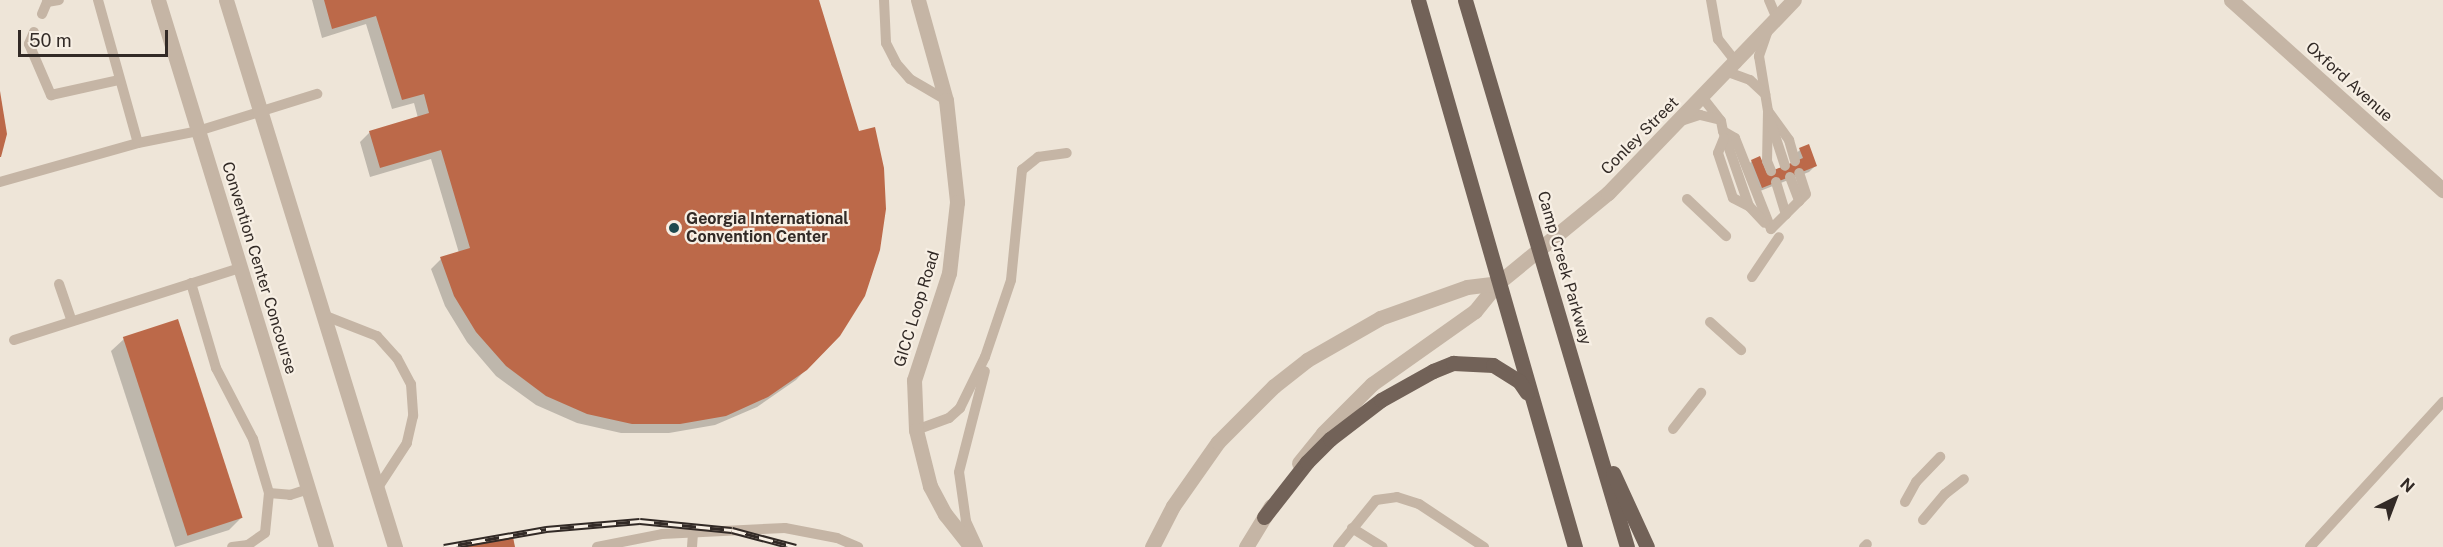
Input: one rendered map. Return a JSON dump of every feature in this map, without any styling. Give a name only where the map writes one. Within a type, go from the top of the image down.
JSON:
[{"type":"main road","points":[[1418,0],[1575,547]]},
{"type":"main road","name":"Camp Creek Parkway","points":[[1465,0],[1627,547]]},
{"type":"main road","points":[[1264,517],[1307,462],[1330,439],[1381,400],[1433,371],[1453,363],[1492,364],[1519,381],[1532,399]]},
{"type":"main road","points":[[1589,419],[1647,547]]},
{"type":"street","name":"Convention Center Concourse","points":[[158,0],[326,547]]},
{"type":"street","points":[[226,0],[395,547]]},
{"type":"street","name":"GICC Loop Road","points":[[918,0],[946,100],[956,164],[956,239],[950,273],[914,380],[916,430],[930,486],[945,514],[971,547]]},
{"type":"street","name":"Conley Street","points":[[1498,283],[1541,251],[1608,193],[1681,121],[1794,0]]},
{"type":"street","name":"Oxford Avenue","points":[[2231,0],[2443,190]]},
{"type":"street","points":[[1246,547],[1302,459],[1347,406],[1372,384],[1476,311],[1498,283]]},
{"type":"street","points":[[1152,547],[1173,506],[1218,442],[1274,386],[1307,360],[1380,318],[1467,287],[1498,283]]},
{"type":"lane","points":[[42,14],[47,2],[59,0]]},
{"type":"lane","points":[[98,0],[138,143]]},
{"type":"lane","points":[[884,0],[886,43],[896,63],[910,79],[946,100]]},
{"type":"lane","points":[[1711,0],[1718,39],[1732,67],[1765,94]]},
{"type":"lane","points":[[1769,0],[1772,24],[1758,56],[1768,111],[1767,161],[1771,171]]},
{"type":"lane","points":[[34,32],[29,44],[51,95],[119,80]]},
{"type":"lane","points":[[0,182],[138,143],[198,130],[317,94]]},
{"type":"lane","points":[[1702,98],[1723,130],[1749,206],[1775,233]]},
{"type":"lane","points":[[1768,111],[1789,140],[1790,163]]},
{"type":"lane","points":[[1681,121],[1710,115],[1723,130],[1735,138],[1775,233]]},
{"type":"lane","points":[[978,547],[966,521],[959,472],[1017,249],[1022,170],[1038,157],[1067,153]]},
{"type":"lane","points":[[1752,277],[1786,214],[1802,197],[1794,175]]},
{"type":"lane","points":[[1776,182],[1786,214]]},
{"type":"lane","points":[[1687,200],[1726,236]]},
{"type":"lane","points":[[14,340],[240,268]]},
{"type":"lane","points":[[191,283],[216,368],[253,439],[269,493],[265,533],[248,544],[232,547]]},
{"type":"lane","points":[[59,284],[72,321]]},
{"type":"lane","points":[[323,315],[377,336],[397,358],[411,384],[413,416],[407,443],[377,489]]},
{"type":"lane","points":[[916,430],[949,418],[960,408],[1000,318]]},
{"type":"lane","points":[[1710,322],[1740,350]]},
{"type":"lane","points":[[1673,429],[1701,393]]},
{"type":"lane","points":[[2310,547],[2443,402]]},
{"type":"lane","points":[[1905,502],[1916,482],[1940,457]]},
{"type":"lane","points":[[1923,520],[1945,494],[1964,479]]},
{"type":"lane","points":[[269,493],[291,495],[308,489]]},
{"type":"lane","points":[[1338,547],[1376,500],[1397,496],[1419,504],[1484,547]]},
{"type":"lane","points":[[597,547],[662,534],[785,528],[837,538],[858,547]]},
{"type":"lane","points":[[1352,528],[1383,547]]},
{"type":"lane","points":[[692,547],[693,534]]},
{"type":"building","name":"Georgia International Convention Center","points":[[324,0],[819,0],[859,131],[875,127],[884,168],[886,209],[880,250],[865,296],[840,336],[807,370],[768,397],[726,416],[680,424],[632,424],[587,414],[546,396],[506,366],[476,332],[454,296],[440,257],[470,248],[441,150],[380,168],[369,131],[429,113],[424,94],[402,100],[376,16],[332,29]]},
{"type":"building","points":[[0,91],[7,134],[1,157],[0,157]]},
{"type":"building","points":[[1809,144],[1817,166],[1762,188],[1751,160],[1760,156],[1767,173],[1803,158],[1799,148]]},
{"type":"building","points":[[178,319],[243,518],[187,536],[123,337]]},
{"type":"building","points":[[513,537],[515,547],[462,547],[462,546]]},
{"type":"railway","points":[[444,547],[546,529],[640,521],[732,530],[796,547]]},
{"type":"place","name":"Georgia International Convention Center","points":[[674,228]]}]
